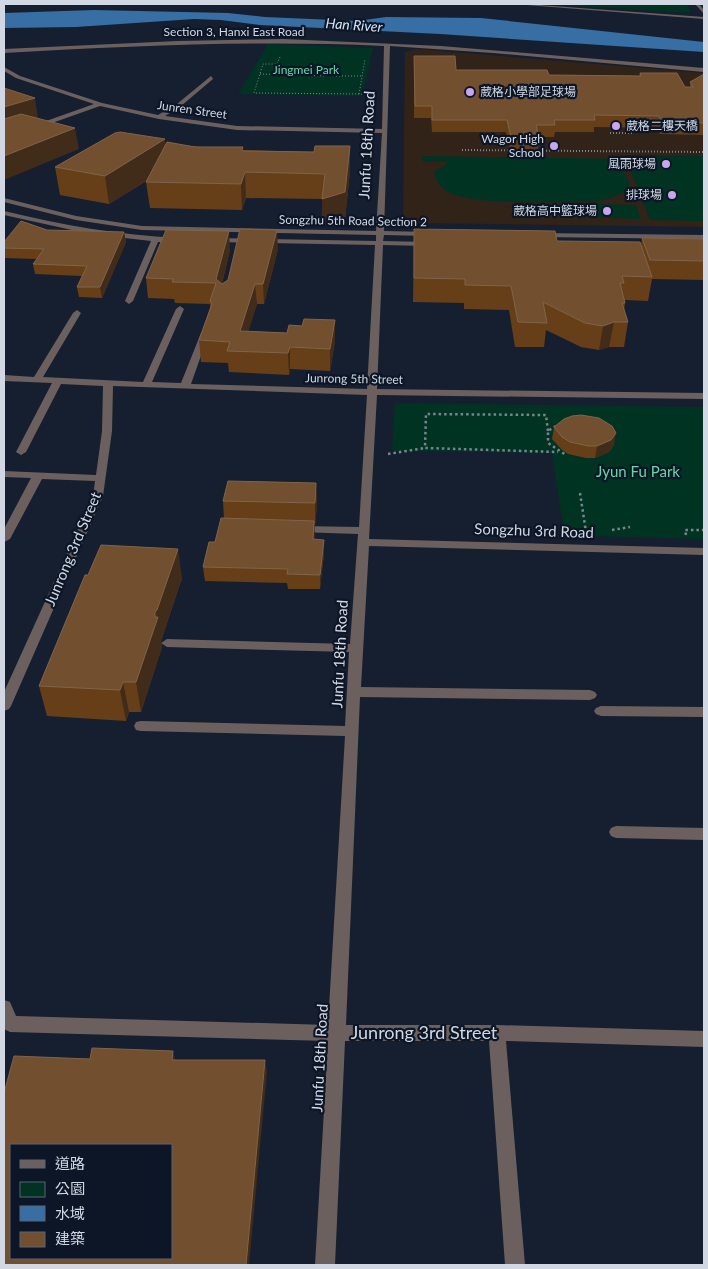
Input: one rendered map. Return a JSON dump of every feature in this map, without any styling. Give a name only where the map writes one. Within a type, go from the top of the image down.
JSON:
[{"type":"street","points":[[526,4],[704,18]]},
{"type":"street","points":[[697,4],[704,14]]},
{"type":"street","name":"Section 3, Hanxi East Road","points":[[4,51],[227,41],[387,44],[704,70]]},
{"type":"street","name":"Junfu 18th Road","points":[[325,1265],[356,648],[372,392],[385,131],[387,44]]},
{"type":"street","name":"Junren Street","points":[[4,69],[18,77],[100,104],[159,117],[237,128],[385,131]]},
{"type":"street","points":[[159,117],[179,105],[211,78]]},
{"type":"street","points":[[4,138],[100,104]]},
{"type":"street","name":"Songzhu 5th Road Section 2","points":[[4,200],[84,220],[142,228],[379,238],[438,244]]},
{"type":"street","points":[[6,215],[106,235],[155,240],[182,240]]},
{"type":"street","name":"Songzhu 5th Road Section 2","points":[[201,240],[237,245],[438,234]]},
{"type":"street","points":[[527,235],[704,237]]},
{"type":"street","points":[[129,302],[155,240]]},
{"type":"street","points":[[146,385],[180,309]]},
{"type":"street","points":[[37,379],[77,314]]},
{"type":"street","points":[[185,386],[208,324]]},
{"type":"street","name":"Junrong 5th Street","points":[[4,378],[146,385],[372,392],[704,396]]},
{"type":"street","points":[[21,452],[58,380]]},
{"type":"street","name":"Junrong 3rd Street","points":[[4,706],[98,496],[107,432],[108,383]]},
{"type":"street","points":[[4,474],[100,478]]},
{"type":"street","points":[[4,539],[38,476]]},
{"type":"street","name":"Songzhu 3rd Road","points":[[289,529],[364,536],[704,551]]},
{"type":"street","points":[[167,643],[356,648]]},
{"type":"street","points":[[355,692],[590,695]]},
{"type":"street","points":[[601,712],[704,712]]},
{"type":"street","points":[[141,726],[353,731]]},
{"type":"street","points":[[616,832],[704,834]]},
{"type":"street","name":"Junrong 3rd Street","points":[[6,1021],[337,1033],[497,1033],[704,1039]]},
{"type":"street","points":[[497,1033],[515,1265]]},
{"type":"path","points":[[283,52],[277,64],[263,64],[254,93],[362,94]]},
{"type":"path","points":[[260,74],[325,76]]},
{"type":"path","points":[[336,76],[362,76]]},
{"type":"path","points":[[610,133],[632,133],[630,129]]},
{"type":"path","points":[[462,150],[704,152]]},
{"type":"path","points":[[425,448],[426,414],[546,415],[548,443],[558,452]]},
{"type":"path","points":[[548,431],[551,428],[562,425]]},
{"type":"path","points":[[388,454],[425,448],[558,452],[566,455]]},
{"type":"path","points":[[580,493],[586,532],[592,533]]},
{"type":"path","points":[[610,530],[630,527]]},
{"type":"path","points":[[686,538],[685,530],[704,530]]},
{"type":"shaded area","name":"Wagor High School","points":[[416,49],[704,73],[704,227],[417,223],[403,219],[405,52]]},
{"type":"green space","points":[[546,4],[687,4],[691,13]]},
{"type":"green space","name":"Jingmei Park","points":[[268,44],[373,48],[362,96],[238,94]]},
{"type":"green space","points":[[625,155],[704,156],[704,221],[650,220],[628,164],[606,163],[623,172],[628,178],[629,183],[629,188],[612,198],[592,202],[516,202],[475,199],[446,191],[438,183],[434,172],[449,162],[423,162],[422,156],[626,159]]},
{"type":"green space","name":"葳格高中籃球場","points":[[574,203],[636,205],[641,219],[578,217]]},
{"type":"green space","name":"Jyun Fu Park","points":[[395,403],[704,407],[704,539],[585,536],[564,533],[552,453],[392,451]]},
{"type":"water","name":"Han River","points":[[94,10],[228,13],[265,17],[357,21],[386,17],[481,18],[704,42],[704,52],[440,34],[260,25],[194,19],[76,27],[4,28],[4,13]]},
{"type":"building","points":[[414,56],[455,56],[456,70],[547,70],[549,75],[641,76],[640,73],[677,73],[685,87],[693,87],[690,82],[704,74],[704,123],[662,122],[659,116],[594,115],[595,120],[554,120],[555,125],[536,125],[539,137],[511,137],[507,120],[432,120],[432,106],[415,106]]},
{"type":"building","points":[[4,88],[35,98],[4,107]]},
{"type":"building","points":[[21,114],[75,128],[4,156],[4,119]]},
{"type":"building","points":[[120,132],[165,139],[105,176],[55,167],[115,133]]},
{"type":"building","points":[[167,142],[195,147],[243,147],[242,150],[244,151],[314,152],[315,146],[350,146],[345,192],[322,199],[325,174],[245,172],[241,184],[146,182]]},
{"type":"building","points":[[21,221],[47,230],[124,232],[100,287],[77,287],[87,266],[33,264],[44,249],[4,248],[4,242]]},
{"type":"building","points":[[240,229],[277,230],[263,284],[255,284],[240,331],[287,333],[289,325],[302,326],[304,319],[335,320],[330,349],[290,347],[288,353],[227,351],[230,342],[199,340],[212,304],[210,301],[216,283],[172,282],[174,279],[146,278],[166,230],[229,231],[216,279],[222,284],[228,280]]},
{"type":"building","points":[[414,229],[555,231],[557,241],[640,242],[652,277],[622,276],[624,283],[620,283],[625,303],[622,303],[628,322],[614,322],[603,326],[585,323],[543,302],[547,323],[518,322],[511,286],[465,285],[465,279],[414,278]]},
{"type":"building","points":[[642,238],[704,239],[704,261],[650,260]]},
{"type":"building","points":[[581,415],[599,418],[612,426],[616,433],[611,440],[597,446],[588,446],[570,442],[562,437],[554,427],[564,419]]},
{"type":"building","points":[[228,481],[316,483],[315,503],[223,501]]},
{"type":"building","points":[[221,518],[314,521],[313,539],[324,540],[320,575],[287,574],[288,569],[203,567],[209,542],[215,542]]},
{"type":"building","points":[[101,545],[178,549],[155,612],[155,617],[158,617],[136,682],[123,682],[120,690],[39,686],[85,575],[88,575]]},
{"type":"building","points":[[92,1048],[173,1051],[172,1060],[265,1060],[246,1265],[4,1265],[4,1093],[14,1056],[90,1059]]},
{"type":"place","name":"葳格小學部足球場","points":[[470,92]]},
{"type":"place","name":"葳格二樓天橋","points":[[616,126]]},
{"type":"place","name":"Wagor High School","points":[[554,146]]},
{"type":"place","name":"風雨球場","points":[[666,164]]},
{"type":"place","name":"排球場","points":[[672,195]]},
{"type":"place","name":"葳格高中籃球場","points":[[607,211]]}]
